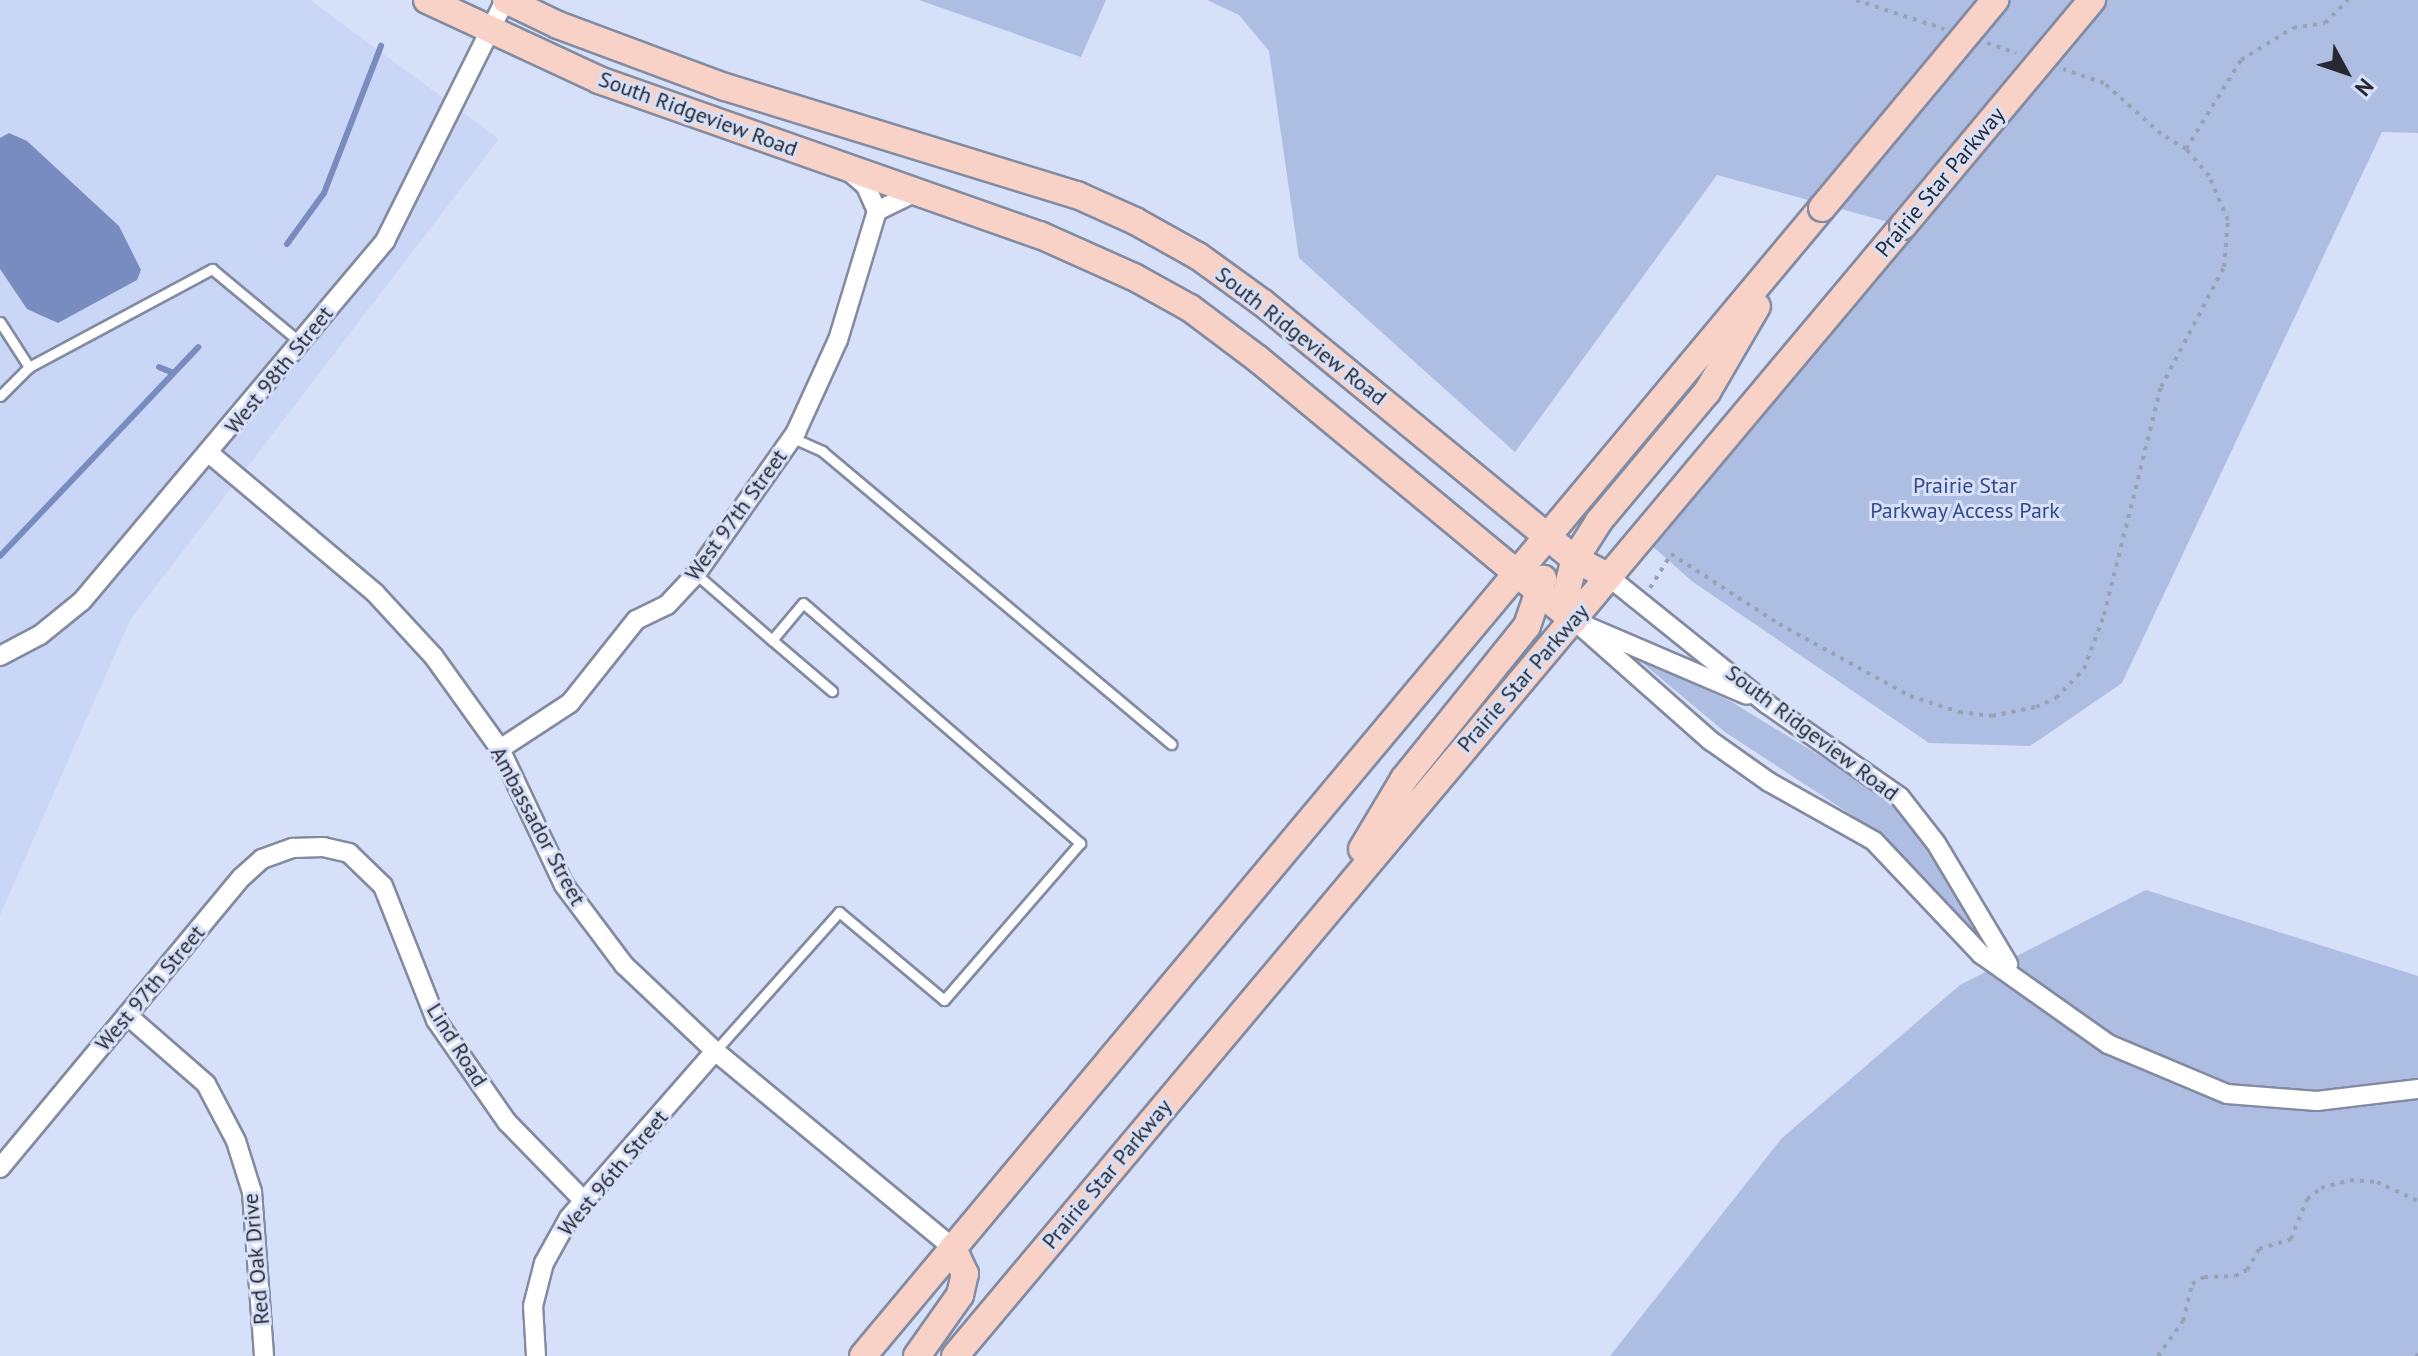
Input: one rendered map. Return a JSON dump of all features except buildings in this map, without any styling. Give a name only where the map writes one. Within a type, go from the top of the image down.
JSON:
[{"type":"main road","name":"South Ridgeview Road","points":[[427,0],[599,80],[1040,235],[1190,308],[1517,576],[1536,605],[1574,620]]},
{"type":"main road","name":"South Ridgeview Road","points":[[505,0],[558,25],[725,87],[1077,195],[1135,221],[1198,256],[1263,303],[1575,559],[1609,577]]},
{"type":"main road","points":[[863,1356],[1995,0]]},
{"type":"main road","name":"Prairie Star Parkway","points":[[955,1356],[1351,879],[1574,620],[2092,0]]},
{"type":"main road","points":[[1574,620],[1567,590],[1575,559],[1599,521],[1707,392],[1774,266]]},
{"type":"main road","points":[[1351,879],[1368,834],[1404,779],[1536,605],[1549,537]]},
{"type":"main road","points":[[1474,627],[1536,605]]},
{"type":"main road","points":[[917,1356],[960,1295],[965,1274],[953,1248]]},
{"type":"street","name":"West 98th Street","points":[[0,656],[40,635],[82,601],[210,454],[385,241],[505,0]]},
{"type":"street","points":[[842,165],[866,186],[877,211],[918,191]]},
{"type":"street","name":"West 97th Street","points":[[500,749],[570,703],[636,620],[667,605],[696,574],[793,438],[838,340],[877,211]]},
{"type":"street","name":"Ambassador Street","points":[[210,454],[375,593],[464,694],[500,749],[564,885],[593,926],[654,996],[715,1051],[953,1248]]},
{"type":"street","name":"South Ridgeview Road","points":[[1609,577],[1767,704],[1900,797],[1936,843],[1995,949],[2025,985]]},
{"type":"street","points":[[1574,620],[1767,704]]},
{"type":"street","name":"South Ridgeview Road","points":[[1574,620],[1722,749],[1769,782],[1874,841],[1981,954],[2025,985]]},
{"type":"street","name":"West 97th Street","points":[[0,1168],[262,859],[293,848],[323,847]]},
{"type":"street","name":"Lind Road","points":[[323,847],[349,853],[383,886],[436,1020],[507,1122],[584,1201]]},
{"type":"street","points":[[2025,985],[2108,1044],[2227,1094],[2317,1101],[2418,1089]]},
{"type":"street","name":"Red Oak Drive","points":[[127,1015],[206,1084],[236,1141],[252,1192],[264,1356]]},
{"type":"street","name":"West 96th Street","points":[[536,1356],[533,1306],[544,1263],[584,1201],[715,1051]]},
{"type":"lane","points":[[0,396],[29,367],[212,269],[301,343]]},
{"type":"lane","points":[[0,322],[29,367]]},
{"type":"lane","points":[[793,438],[822,451],[1171,744]]},
{"type":"lane","points":[[696,574],[832,691]]},
{"type":"lane","points":[[715,1051],[839,912],[944,1000],[1080,843],[803,603],[772,640]]},
{"type":"path","points":[[1653,584],[1671,554],[1779,624],[1936,707],[1992,716],[2056,698],[2084,669],[2094,646],[2161,387],[2224,267],[2228,220],[2221,197],[2186,149],[2241,60],[2293,28],[2325,23],[2347,2]]},
{"type":"path","points":[[2158,1356],[2183,1321],[2192,1284],[2204,1277],[2235,1276],[2247,1270],[2259,1249],[2291,1239],[2307,1199],[2321,1188],[2350,1180],[2377,1182],[2418,1201]]},
{"type":"shaded area","points":[[0,0],[310,0],[499,139],[130,620],[0,915]]},
{"type":"shaded area","points":[[9,133],[27,141],[119,226],[141,270],[137,280],[58,323],[27,309],[0,269],[0,138]]},
{"type":"green space","points":[[919,0],[1106,0],[1081,57]]},
{"type":"green space","name":"Prairie Star Parkway Access Park","points":[[1207,0],[2418,0],[2418,133],[2382,132],[2122,683],[2030,746],[1929,743],[1693,582],[1642,537],[1903,226],[1717,175],[1515,452],[1299,258],[1269,51],[1239,15]]},
{"type":"green space","points":[[1634,656],[1730,701],[1883,794],[1926,844],[1982,936],[1978,940],[1870,827],[1725,732]]},
{"type":"green space","points":[[2146,890],[2418,976],[2418,1356],[1610,1356],[1782,1138],[1960,985]]},
{"type":"waterway","points":[[287,244],[324,193],[381,46]]},
{"type":"waterway","points":[[0,556],[198,347]]},
{"type":"waterway","points":[[159,367],[173,373]]}]
